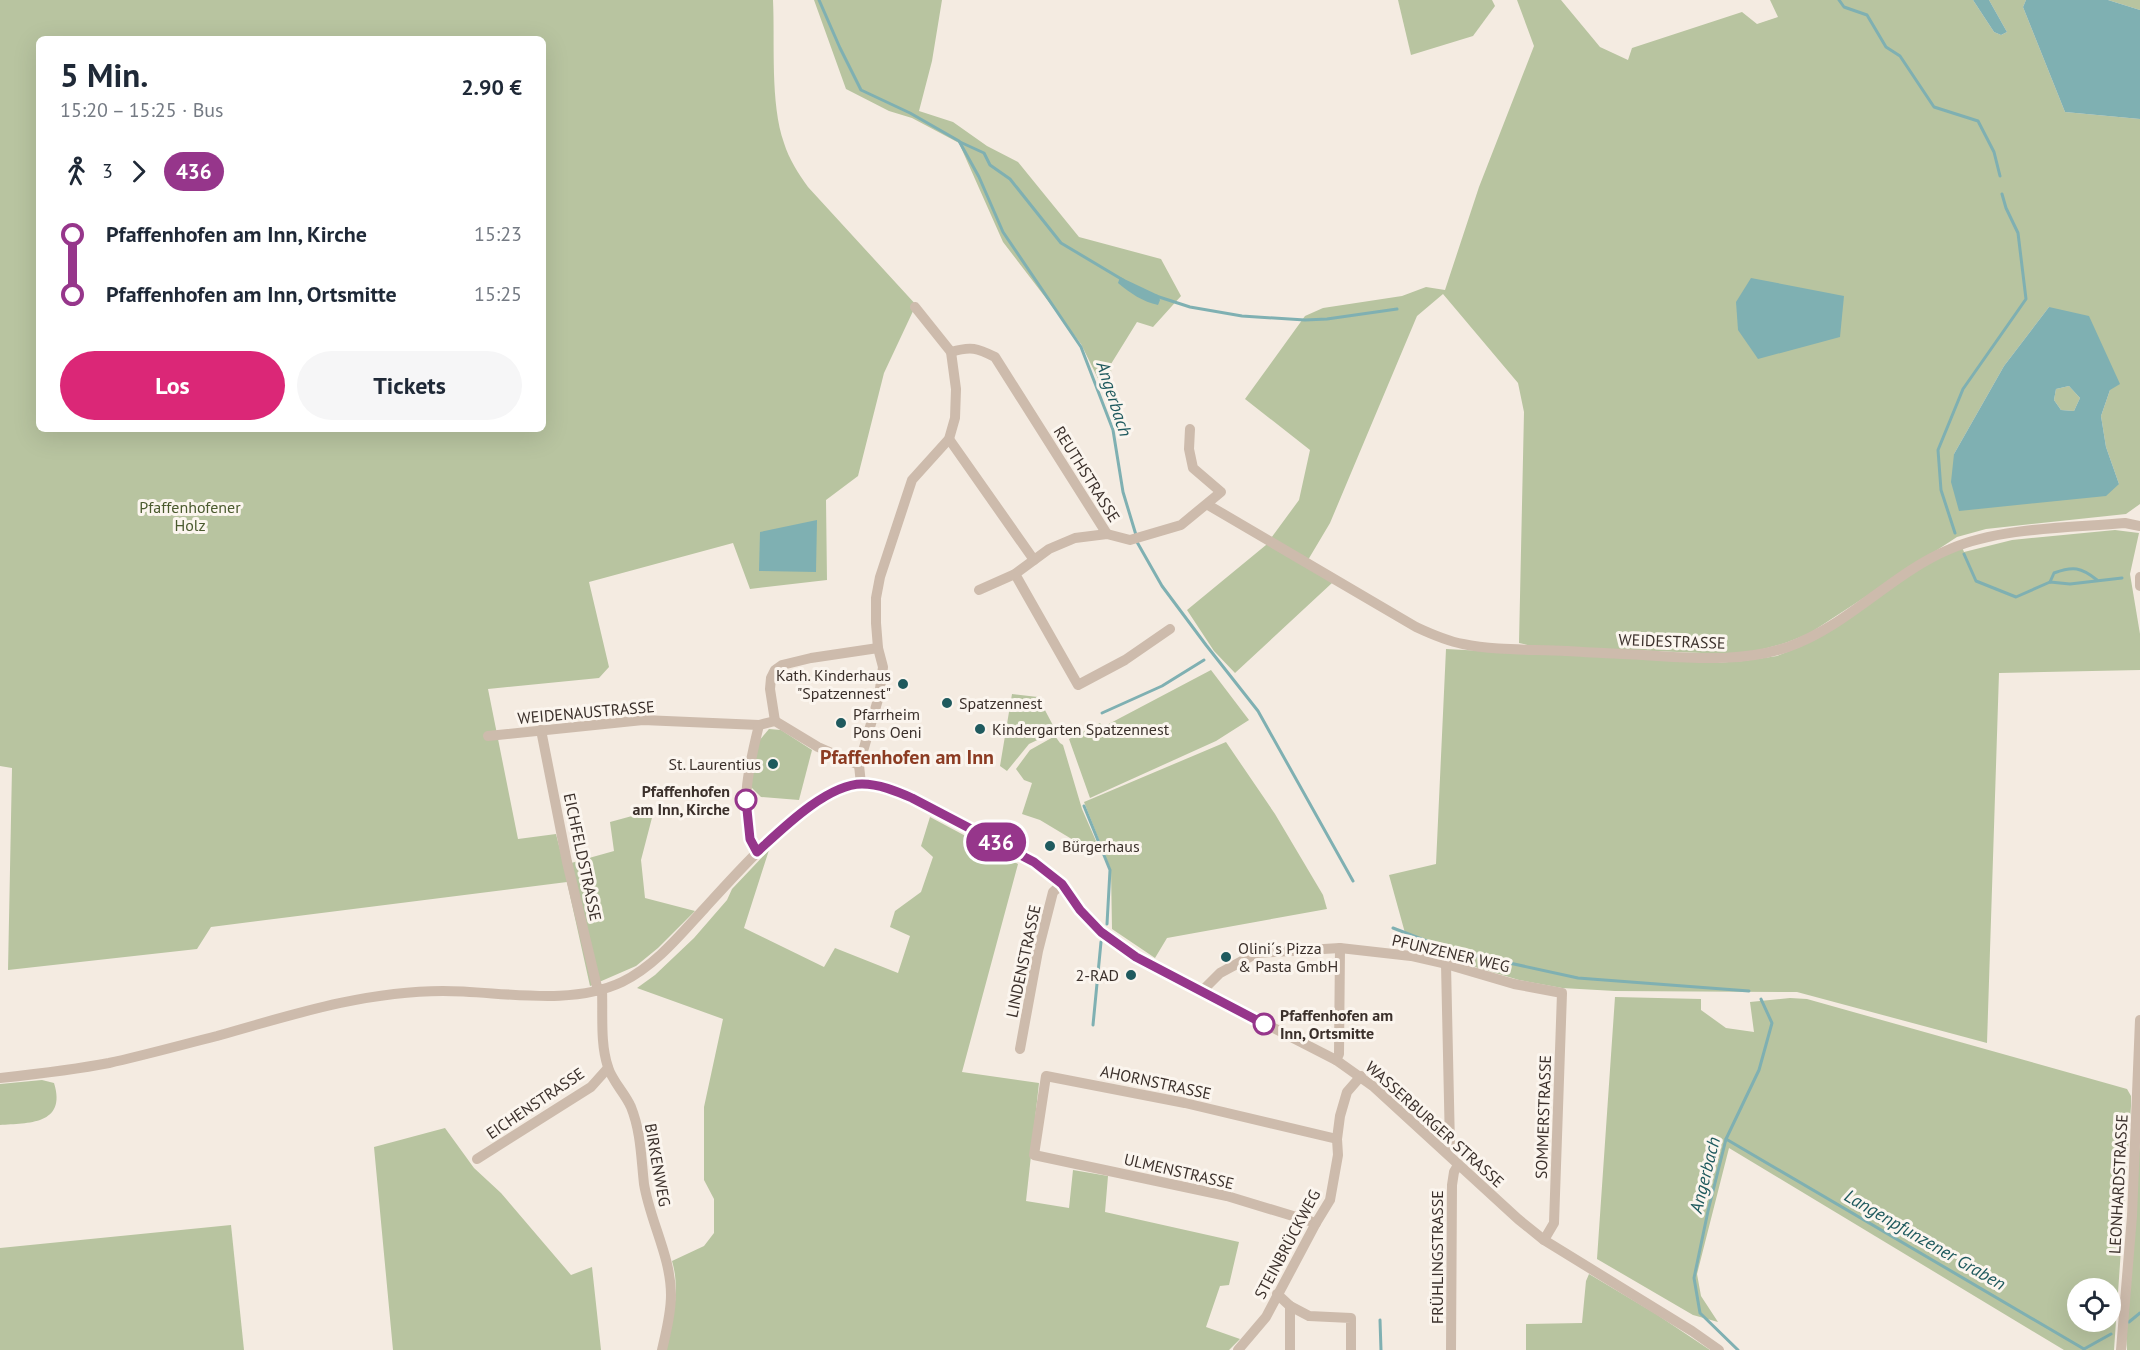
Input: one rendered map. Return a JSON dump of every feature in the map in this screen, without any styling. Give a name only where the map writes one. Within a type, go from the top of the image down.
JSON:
[{"type":"street","points":[[861,784],[859,765],[879,696],[883,667],[878,648],[876,598],[880,577],[912,480],[949,439],[956,418],[956,388],[951,352],[915,307]]},
{"type":"street","name":"REUTHSTRASSE","points":[[951,352],[963,348],[976,348],[995,357],[1107,534],[1130,540],[1143,538],[1181,525],[1208,505]]},
{"type":"street","points":[[1190,429],[1193,468],[1221,492],[1208,505]]},
{"type":"street","points":[[949,439],[1034,560]]},
{"type":"street","name":"WEIDESTRASSE","points":[[1208,505],[1416,627],[1442,638],[1478,646],[1697,658],[1734,658],[1766,654],[1790,646],[1818,634],[1909,571],[1950,549],[1971,542],[2002,534],[2125,523],[2140,526]]},
{"type":"street","points":[[979,590],[1015,574],[1049,549],[1076,538],[1107,534]]},
{"type":"street","points":[[1015,574],[1078,685],[1125,660],[1170,629]]},
{"type":"street","points":[[2140,577],[2140,586]]},
{"type":"street","points":[[859,765],[818,747],[775,721],[770,689],[771,678],[782,664],[878,648]]},
{"type":"street","name":"WEIDENAUSTRASSE","points":[[488,736],[643,720],[759,725],[775,721]]},
{"type":"street","points":[[757,852],[750,839],[746,800],[749,764],[759,725]]},
{"type":"street","name":"EICHFELDSTRASSE","points":[[541,730],[567,862],[600,990]]},
{"type":"street","name":"WASSERBURGER STRASSE","points":[[0,1078],[109,1063],[279,1017],[381,996],[442,991],[562,996],[600,990],[622,982],[642,970],[660,955],[757,852],[792,820],[822,798],[861,784],[891,789],[912,798],[1034,862],[1062,884],[1080,910],[1101,932],[1136,957],[1336,1060],[1361,1076],[1518,1219],[1544,1239],[1719,1350]]},
{"type":"street","name":"LINDENSTRASSE","points":[[1020,1049],[1038,951],[1050,902],[1053,892],[1062,884]]},
{"type":"street","points":[[1336,1060],[1339,1054],[1340,948]]},
{"type":"street","name":"PFUNZENER WEG","points":[[1201,992],[1220,973],[1257,953],[1340,948],[1411,956],[1514,984],[1562,993]]},
{"type":"street","points":[[1446,964],[1450,1146],[1447,1153]]},
{"type":"street","name":"BIRKENWEG","points":[[600,990],[608,1068],[630,1105],[638,1126],[645,1184],[668,1270],[671,1294],[669,1318],[662,1350]]},
{"type":"street","name":"SOMMERSTRASSE","points":[[1544,1239],[1554,1223],[1562,993]]},
{"type":"street","name":"LEONHARDSTRASSE","points":[[2121,1350],[2132,1216],[2139,1089],[2140,1020]]},
{"type":"street","name":"EICHENSTRASSE","points":[[477,1159],[591,1087],[608,1068]]},
{"type":"street","name":"AHORNSTRASSE","points":[[1034,1155],[1046,1076],[1185,1103],[1337,1139]]},
{"type":"street","name":"STEINBRÜCKWEG","points":[[1238,1350],[1266,1317],[1332,1196],[1338,1155],[1337,1139],[1340,1116],[1347,1092],[1361,1076]]},
{"type":"street","name":"ULMENSTRASSE","points":[[1034,1155],[1227,1196],[1316,1223]]},
{"type":"street","name":"FRÜHLINGSTRASSE","points":[[1452,1350],[1452,1185],[1458,1165]]},
{"type":"street","points":[[1277,1294],[1290,1306],[1309,1316],[1351,1318],[1351,1350]]},
{"type":"street","points":[[1290,1306],[1290,1350]]},
{"type":"green space","name":"Pfaffenhofener Holz","points":[[0,0],[773,0],[775,92],[780,127],[788,155],[808,187],[918,307],[914,309],[884,373],[858,476],[826,500],[827,580],[750,589],[733,543],[589,582],[609,667],[599,678],[488,689],[518,839],[556,834],[564,865],[614,851],[610,822],[654,810],[641,860],[645,898],[695,911],[658,948],[636,966],[590,986],[567,882],[211,927],[197,949],[8,970],[12,768],[0,766]]},
{"type":"green space","points":[[814,0],[942,0],[932,61],[919,111],[953,122],[987,146],[1018,162],[1079,237],[1161,259],[1181,296],[1153,327],[1137,322],[1111,364],[1112,407],[1081,344],[1003,242],[959,143],[912,118],[889,111],[846,89]]},
{"type":"green space","points":[[1398,0],[1492,0],[1495,6],[1473,36],[1411,55]]},
{"type":"green space","points":[[1517,0],[1561,0],[1600,47],[1628,60],[1632,48],[1742,12],[1757,24],[1778,17],[1770,0],[1973,0],[1994,32],[2001,35],[2007,32],[1989,0],[2026,0],[2023,7],[2065,112],[2140,119],[2140,504],[2126,514],[1986,529],[1957,537],[1810,633],[1759,650],[1726,654],[1532,646],[1519,643],[1524,412],[1518,383],[1443,294],[1417,316],[1330,523],[1305,565],[1332,583],[1235,673],[1214,651],[1187,610],[1266,545],[1299,500],[1310,450],[1245,399],[1305,316],[1323,308],[1402,296],[1426,287],[1445,290],[1479,187],[1534,46]],"holes":[[[2049,307],[2110,390],[2101,416],[2106,447],[2119,484],[1954,454],[2004,366]]]},
{"type":"green space","points":[[2108,0],[2140,0],[2140,10]]},
{"type":"green space","points":[[2069,386],[2080,398],[2074,411],[2061,410],[2054,400],[2056,389]]},
{"type":"green space","points":[[2115,530],[2139,533],[2130,574],[2140,634],[2140,670],[1999,673],[1987,1043],[1797,992],[1615,991],[1562,988],[1519,980],[1448,959],[1410,951],[1389,875],[1436,864],[1446,649],[1714,663],[1777,656],[1802,646],[1938,557],[1962,547],[1964,552],[2012,540]]},
{"type":"green space","points":[[1211,670],[1249,720],[1216,741],[1090,798],[1069,739],[1100,723],[1103,727]]},
{"type":"green space","points":[[1012,694],[1038,697],[1056,731],[1029,744],[1007,771],[1000,766]]},
{"type":"green space","points":[[769,729],[781,730],[812,750],[799,800],[761,797],[750,786],[758,742]]},
{"type":"green space","points":[[1055,736],[1063,745],[1082,809],[1096,841],[1090,850],[1040,820],[1022,814],[1032,783],[1024,780],[1016,769],[1030,750]]},
{"type":"green space","points":[[1226,742],[1275,814],[1323,895],[1327,909],[1167,938],[1155,958],[1112,929],[1111,870],[1084,802]]},
{"type":"green space","points":[[930,817],[1018,864],[962,1072],[1039,1083],[1026,1201],[1069,1208],[1073,1170],[1108,1176],[1105,1212],[1239,1242],[1229,1285],[1220,1286],[1206,1327],[1240,1339],[1229,1350],[666,1350],[676,1295],[672,1261],[704,1246],[714,1233],[714,1199],[704,1180],[704,1107],[723,1019],[637,988],[655,975],[694,938],[727,900],[732,889],[769,850],[744,928],[824,967],[835,948],[898,973],[910,936],[890,927],[895,911],[921,892],[933,857],[921,846]]},
{"type":"green space","points":[[1615,997],[1701,999],[1701,1010],[1726,1028],[1754,1032],[1750,1002],[1790,998],[1807,999],[2127,1089],[2131,1096],[2119,1278],[2067,1278],[2067,1332],[2115,1332],[2114,1350],[2064,1350],[1729,1148],[1697,1274],[1701,1296],[1718,1322],[1693,1315],[1597,1259]]},
{"type":"green space","points":[[42,1080],[54,1083],[57,1097],[55,1107],[50,1114],[33,1122],[0,1125],[0,1084]]},
{"type":"green space","points":[[445,1128],[474,1168],[501,1193],[571,1275],[592,1267],[601,1350],[393,1350],[374,1147]]},
{"type":"green space","points":[[2140,1138],[2140,1350],[2127,1350],[2126,1336]]},
{"type":"green space","points":[[231,1225],[244,1350],[0,1350],[0,1248]]},
{"type":"green space","points":[[1589,1274],[1710,1350],[1526,1350],[1526,1324],[1582,1323],[1586,1281]]},
{"type":"water","points":[[1973,0],[1989,0],[2007,32],[2001,35],[1994,32]]},
{"type":"water","points":[[2026,0],[2108,0],[2140,10],[2140,119],[2065,112],[2023,7]]},
{"type":"water","points":[[1120,277],[1158,295],[1160,300],[1158,305],[1127,290],[1118,283]]},
{"type":"water","points":[[1751,278],[1844,296],[1840,337],[1758,359],[1738,330],[1736,302]]},
{"type":"water","points":[[2049,307],[2089,316],[2120,384],[2110,390],[2101,416],[2106,447],[2119,484],[2106,496],[1959,511],[1951,482],[1954,454],[2004,366]],"holes":[[[2069,386],[2080,398],[2074,411],[2061,410],[2054,400],[2056,389]]]},
{"type":"water","points":[[817,520],[816,572],[759,571],[760,532]]},
{"type":"waterway","name":"Angerbach","points":[[819,0],[861,90],[910,113],[959,141],[979,177],[1003,232],[1081,347],[1113,430],[1123,492],[1136,535]]},
{"type":"waterway","points":[[1839,0],[1844,7],[1867,15],[1886,47],[1900,56],[1934,107],[1978,121],[1994,152],[2000,176]]},
{"type":"waterway","points":[[960,142],[984,153],[990,165],[1010,179],[1061,243],[1123,280]]},
{"type":"waterway","points":[[1955,533],[1941,490],[1938,450],[1963,389],[2026,299],[2018,233],[2002,194]]},
{"type":"waterway","points":[[1156,296],[1190,307],[1242,316],[1305,320],[1397,309]]},
{"type":"waterway","name":"Angerbach","points":[[1137,542],[1162,586],[1258,711],[1353,881]]},
{"type":"waterway","points":[[1964,554],[1976,581],[2016,597],[2050,582],[2070,584],[2122,578]]},
{"type":"waterway","points":[[2050,582],[2054,573],[2066,569],[2081,570],[2097,580]]},
{"type":"waterway","points":[[1102,713],[1162,686],[1204,660]]},
{"type":"waterway","points":[[1084,806],[1110,870],[1107,924]]},
{"type":"waterway","name":"Angerbach","points":[[1393,928],[1450,950],[1578,978],[1749,991]]},
{"type":"waterway","points":[[1093,1025],[1101,942]]},
{"type":"waterway","name":"Angerbach","points":[[1738,1350],[1700,1313],[1694,1278],[1726,1139],[1759,1070],[1772,1023],[1761,999]]},
{"type":"waterway","name":"Langenpfunzener Graben","points":[[1726,1139],[2084,1349],[2111,1334]]},
{"type":"waterway","points":[[2129,1322],[2140,1313]]},
{"type":"waterway","points":[[1380,1320],[1381,1350]]},
{"type":"bus line","name":"436","points":[[746,800],[750,839],[757,852],[792,820],[822,798],[842,789],[861,784],[891,789],[912,798],[1034,862],[1062,884],[1080,910],[1101,932],[1136,957],[1264,1024]]},
{"type":"place","name":"Kath. Kinderhaus \"Spatzennest\"","points":[[903,684]]},
{"type":"place","name":"Spatzennest","points":[[947,703]]},
{"type":"place","name":"Pfarrheim Pons Oeni","points":[[841,723]]},
{"type":"place","name":"Kindergarten Spatzennest","points":[[980,729]]},
{"type":"place","name":"St. Laurentius","points":[[773,764]]},
{"type":"place","name":"Pfaffenhofen am Inn, Kirche","points":[[746,800]]},
{"type":"place","name":"Bürgerhaus","points":[[1050,846]]},
{"type":"place","name":"Olini´s Pizza & Pasta GmbH","points":[[1226,957]]},
{"type":"place","name":"2-RAD","points":[[1131,975]]},
{"type":"place","name":"Pfaffenhofen am Inn, Ortsmitte","points":[[1264,1024]]},
{"type":"district","name":"Pfaffenhofen am Inn","points":[[907,757]]}]
